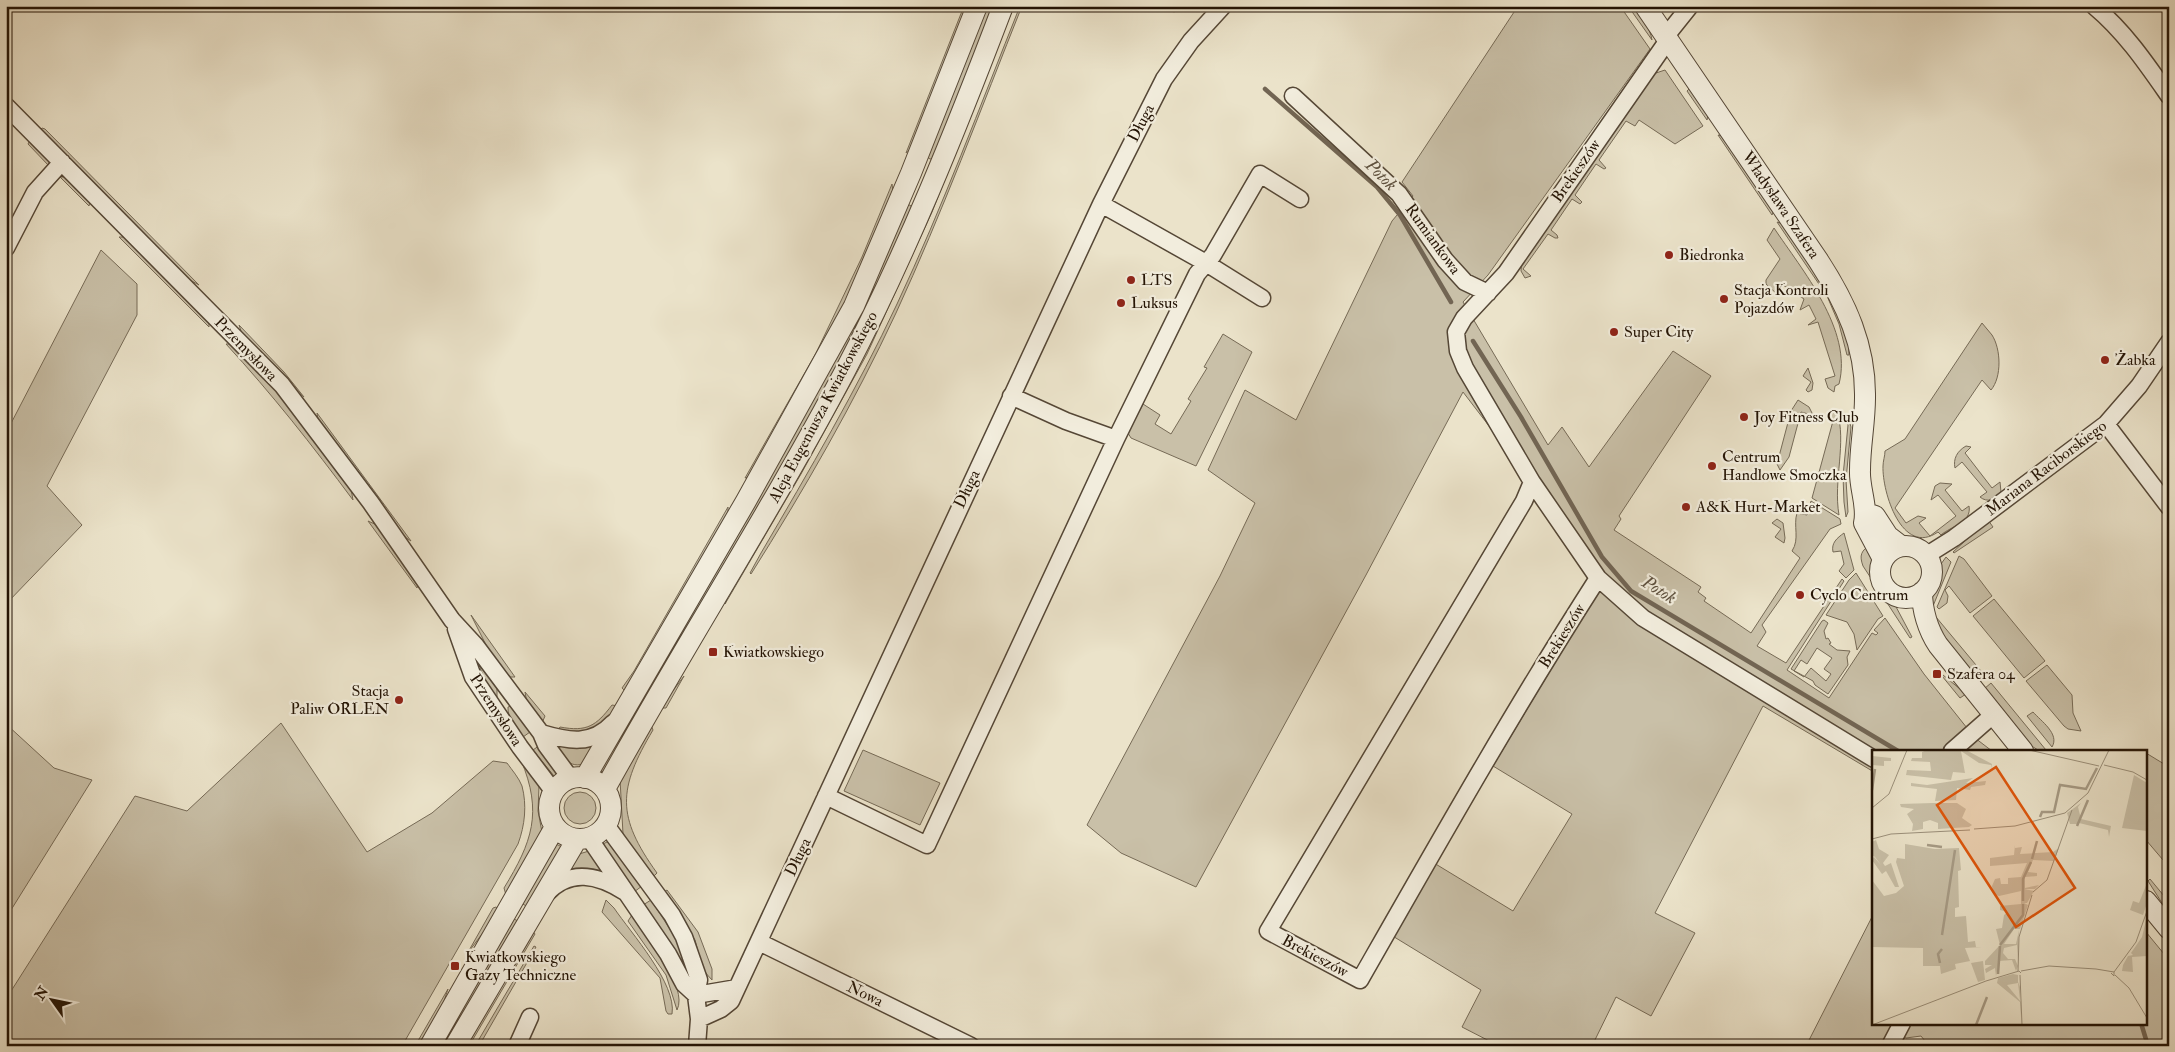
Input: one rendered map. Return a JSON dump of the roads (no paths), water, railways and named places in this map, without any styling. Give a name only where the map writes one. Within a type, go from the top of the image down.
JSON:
[{"type":"street","name":"Aleja Eugeniusza Kwiatkowskiego","points":[[578,778],[622,714],[746,501],[854,306],[911,173],[977,6]]},
{"type":"street","name":"Aleja Eugeniusza Kwiatkowskiego","points":[[605,789],[769,508],[836,387],[877,306],[932,182],[1003,6]]},
{"type":"street","name":"Długa","points":[[699,1019],[721,1009],[731,1001],[1101,204],[1164,78],[1191,41],[1223,6]]},
{"type":"street","name":"Władysława Szafera","points":[[1645,6],[1838,290],[1850,314],[1862,357],[1864,380],[1865,398],[1860,472],[1862,499],[1866,513],[1864,523],[1884,559]]},
{"type":"street","name":"Brekieszów","points":[[1598,578],[1459,807],[1360,980],[1268,931],[1524,501],[1532,482],[1465,368],[1458,351],[1456,332],[1464,318],[1485,297],[1510,267],[1690,6]]},
{"type":"street","points":[[2094,6],[2112,21],[2137,50],[2169,96]]},
{"type":"street","name":"Rumiankowa","points":[[1293,96],[1399,194],[1445,260],[1465,282],[1485,297]]},
{"type":"street","name":"Przemysłowa","points":[[6,106],[282,385],[371,503],[452,620],[476,646],[540,733],[546,745],[578,778]]},
{"type":"street","points":[[6,248],[35,192],[62,162]]},
{"type":"street","points":[[911,173],[932,182]]},
{"type":"street","points":[[826,796],[927,845],[1116,439],[1197,274],[1214,255],[1260,174],[1300,199]]},
{"type":"street","points":[[1101,204],[1206,263],[1262,298]]},
{"type":"street","name":"Mariana Raciborskiego","points":[[1927,555],[1954,538],[2106,424],[2139,386],[2169,342]]},
{"type":"street","points":[[1011,396],[1116,439]]},
{"type":"street","points":[[2106,424],[2169,507]]},
{"type":"street","points":[[1532,482],[1598,578],[1643,618],[1872,758]]},
{"type":"street","points":[[1866,513],[1875,516],[1888,536],[1901,546]]},
{"type":"street","points":[[1901,546],[1915,547],[1927,555],[1932,571],[1931,579],[1922,592],[1907,598],[1899,596],[1886,588],[1882,582],[1881,566],[1884,559],[1894,549],[1901,546]]},
{"type":"street","points":[[1922,592],[1922,603],[1930,634]]},
{"type":"street","points":[[1899,596],[1922,628],[1930,634],[2022,750]]},
{"type":"street","name":"Przemysłowa","points":[[452,620],[473,677],[520,747],[554,792]]},
{"type":"street","name":"Przemysłowa","points":[[540,733],[571,741],[585,741],[598,737],[622,714]]},
{"type":"street","points":[[1953,750],[1994,715]]},
{"type":"street","points":[[455,1046],[541,900],[583,839],[599,833],[606,825],[611,807],[605,789],[599,784],[578,778],[564,782],[554,792],[549,810],[555,827],[561,833],[583,839],[614,873],[624,892],[668,954],[684,984],[696,995]]},
{"type":"street","points":[[606,825],[672,915],[684,937],[699,980],[696,995],[699,1019],[697,1046]]},
{"type":"street","points":[[430,1046],[555,827]]},
{"type":"street","points":[[541,900],[553,886],[566,880],[581,877],[608,882],[624,892]]},
{"type":"street","points":[[2148,904],[2169,929]]},
{"type":"street","name":"Nowa","points":[[759,942],[971,1046]]},
{"type":"street","points":[[696,995],[737,988]]},
{"type":"street","points":[[517,1046],[530,1017]]},
{"type":"street","points":[[1890,1046],[1901,1024]]},
{"type":"waterway","name":"Potok","points":[[1170,6],[1174,10]]},
{"type":"waterway","name":"Potok","points":[[1265,89],[1377,187],[1400,215],[1451,302]]},
{"type":"waterway","name":"Potok","points":[[1473,341],[1521,417],[1602,557],[1631,591],[1896,750]]},
{"type":"waterway","name":"Potok","points":[[2141,1024],[2148,1046]]},
{"type":"place","name":"Biedronka","points":[[1669,255]]},
{"type":"place","name":"LTS","points":[[1131,280]]},
{"type":"place","name":"Stacja Kontroli Pojazdów","points":[[1724,299]]},
{"type":"place","name":"Luksus","points":[[1121,303]]},
{"type":"place","name":"Super City","points":[[1614,332]]},
{"type":"place","name":"Żabka","points":[[2105,360]]},
{"type":"place","name":"Joy Fitness Club","points":[[1744,417]]},
{"type":"place","name":"Centrum Handlowe Smoczka","points":[[1712,466]]},
{"type":"place","name":"A&K Hurt-Market","points":[[1686,507]]},
{"type":"place","name":"Cyclo Centrum","points":[[1800,595]]},
{"type":"place","name":"Kwiatkowskiego","points":[[713,652]]},
{"type":"place","name":"Szafera 04","points":[[1937,674]]},
{"type":"place","name":"Stacja Paliw ORLEN","points":[[399,700]]},
{"type":"place","name":"Kwiatkowskiego Gazy Techniczne","points":[[455,966]]}]
